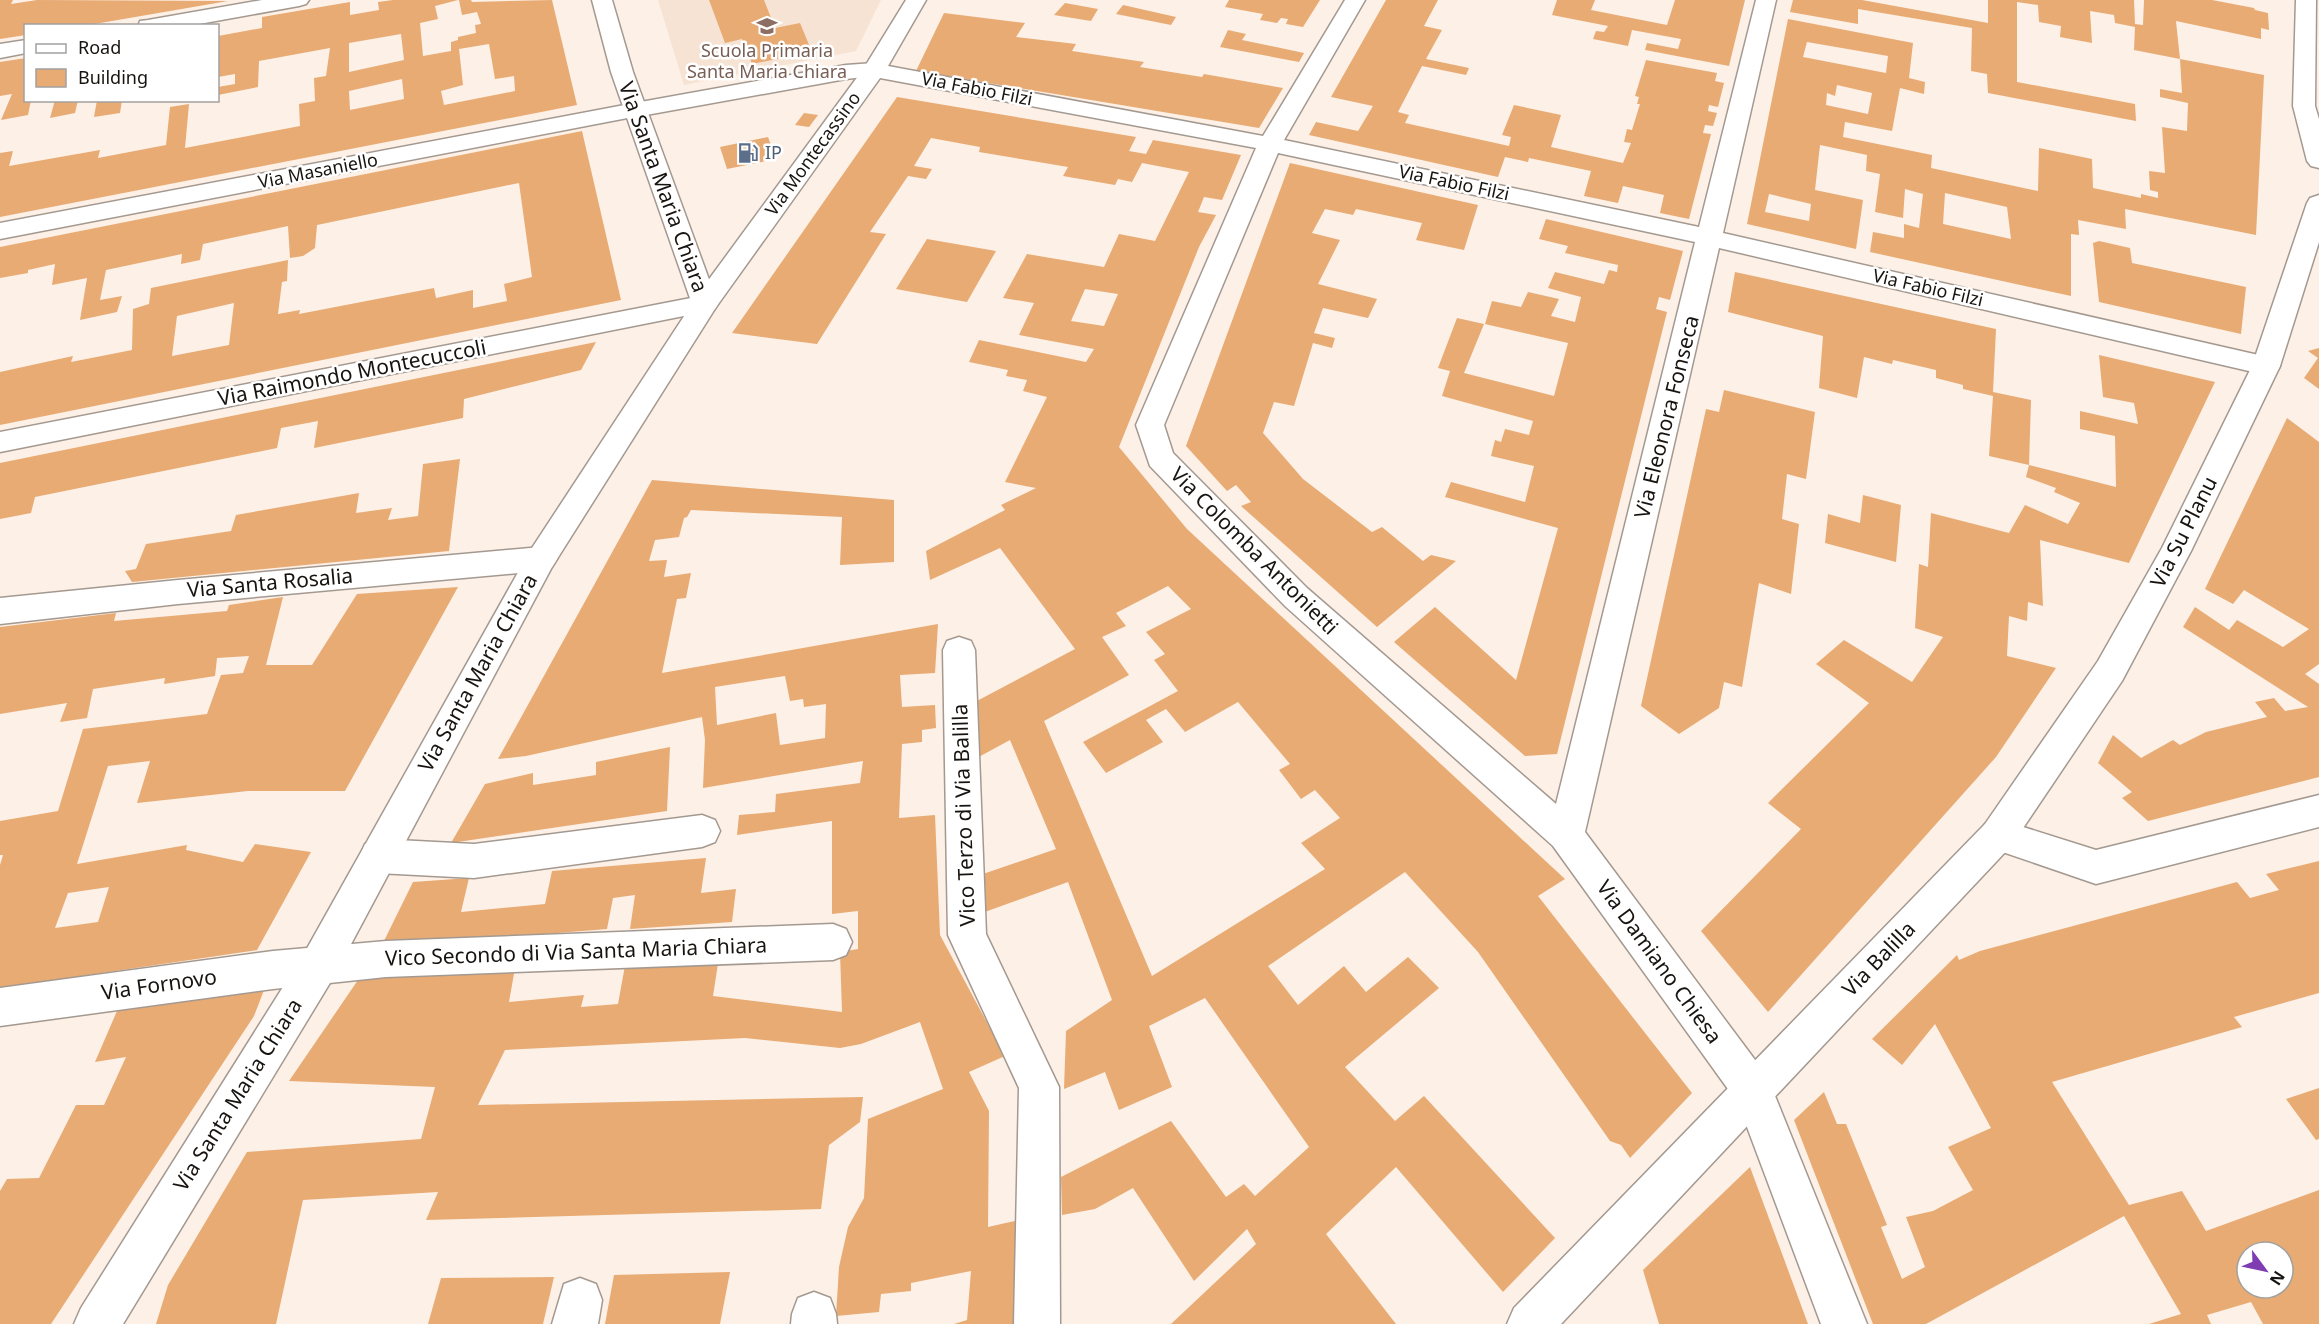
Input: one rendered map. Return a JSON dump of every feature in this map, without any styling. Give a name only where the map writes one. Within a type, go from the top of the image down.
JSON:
[{"type":"street","points":[[160,24],[299,0]]},
{"type":"street","name":"Via Santa Maria Chiara","points":[[97,1324],[319,965],[541,559],[705,304],[635,110],[602,0]]},
{"type":"street","name":"Via Montecassino","points":[[705,304],[874,70],[916,0]]},
{"type":"street","name":"Via Colomba Antonietti","points":[[1355,0],[1270,144],[1150,425],[1160,458],[1296,597],[1566,835]]},
{"type":"street","name":"Via Eleonora Fonseca","points":[[1566,835],[1766,0]]},
{"type":"street","points":[[2306,0],[2304,106],[2319,161]]},
{"type":"street","points":[[0,51],[24,46]]},
{"type":"street","name":"Via Fabio Filzi","points":[[635,110],[846,72],[874,70],[1270,144],[1710,237],[2266,366]]},
{"type":"street","name":"Via Masaniello","points":[[0,231],[635,110]]},
{"type":"street","name":"Via Su Planu","points":[[1998,835],[2110,671],[2176,551],[2266,366],[2319,203]]},
{"type":"street","name":"Via Raimondo Montecuccoli","points":[[0,442],[705,304]]},
{"type":"street","name":"Via Santa Rosalia","points":[[0,611],[178,592],[541,559]]},
{"type":"street","name":"Vico Terzo di Via Balilla","points":[[959,650],[968,935],[1038,1087],[1037,1324]]},
{"type":"street","points":[[1998,835],[2096,867],[2319,811]]},
{"type":"street","points":[[378,856],[474,861],[702,831]]},
{"type":"street","name":"Via Damiano Chiesa","points":[[1566,835],[1753,1090],[1844,1324]]},
{"type":"street","name":"Via Balilla","points":[[1530,1324],[1998,835]]},
{"type":"street","name":"Vico Secondo di Via Santa Maria Chiara","points":[[319,965],[386,959],[832,942]]},
{"type":"street","name":"Via Fornovo","points":[[0,1007],[319,965]]},
{"type":"shaded area","name":"Scuola Primaria Santa Maria Chiara","points":[[658,0],[881,0],[856,51],[684,85]]},
{"type":"building","points":[[0,0],[13,0],[11,4],[37,0],[228,1],[95,24],[24,24],[24,35],[0,39]]},
{"type":"building","points":[[393,0],[458,0],[435,6],[438,19],[420,23],[423,56],[451,51],[451,42],[458,40],[458,37],[476,33],[475,25],[481,24],[477,12],[462,15],[459,0],[471,0],[472,2],[552,0],[577,105],[0,217],[0,153],[13,151],[9,166],[100,150],[98,158],[166,145],[170,107],[189,104],[185,148],[300,126],[299,104],[315,101],[314,78],[326,76],[330,48],[259,61],[258,87],[219,95],[219,87],[235,84],[235,74],[219,77],[219,36],[262,28],[262,17],[350,2],[350,15],[379,10],[378,2]],"holes":[[[401,34],[404,60],[349,72],[349,43]],[[489,44],[495,79],[514,76],[515,91],[444,105],[441,91],[463,85],[459,49]],[[402,79],[404,99],[350,110],[349,91]]]},
{"type":"building","points":[[709,0],[764,0],[775,28],[800,23],[812,52],[752,64],[742,39],[725,43]]},
{"type":"building","points":[[1229,0],[1320,0],[1303,27],[1286,24],[1288,19],[1281,18],[1277,23],[1260,20],[1263,14],[1225,7]]},
{"type":"building","points":[[1386,0],[1438,0],[1424,26],[1442,30],[1426,59],[1469,68],[1466,75],[1422,66],[1398,112],[1409,115],[1405,123],[1509,146],[1511,137],[1502,135],[1514,105],[1561,115],[1551,147],[1623,163],[1631,143],[1624,142],[1627,129],[1632,130],[1640,104],[1637,104],[1639,97],[1635,96],[1646,60],[1717,73],[1715,81],[1724,83],[1718,107],[1709,105],[1708,111],[1717,113],[1713,126],[1705,125],[1703,133],[1711,134],[1689,219],[1660,213],[1664,195],[1623,186],[1618,203],[1584,196],[1591,171],[1529,158],[1528,162],[1505,157],[1498,177],[1309,135],[1316,122],[1358,131],[1373,106],[1331,97]]},
{"type":"building","points":[[1557,0],[1595,0],[1591,10],[1667,25],[1675,0],[1745,0],[1729,66],[1645,50],[1647,43],[1678,49],[1681,39],[1632,30],[1628,46],[1593,39],[1596,31],[1604,32],[1608,26],[1552,15]]},
{"type":"building","points":[[1793,0],[1862,0],[1988,23],[1988,0],[2134,0],[2135,24],[2143,25],[2144,0],[2212,0],[2268,13],[2269,30],[2261,28],[2261,39],[2176,21],[2180,59],[2134,50],[2135,27],[2115,23],[2114,15],[2090,11],[2092,43],[2060,37],[2061,26],[2039,22],[2038,5],[2017,2],[2017,82],[2135,104],[2136,121],[1988,93],[1987,74],[1971,71],[1972,28],[1858,9],[1858,24],[1790,12]]},
{"type":"building","points":[[1065,3],[1098,9],[1091,21],[1054,15]]},
{"type":"building","points":[[1123,5],[1176,17],[1171,25],[1116,14]]},
{"type":"building","points":[[944,13],[1025,23],[1016,37],[1076,44],[1072,51],[1144,62],[1140,67],[1202,77],[1204,74],[1283,88],[1259,128],[916,71]]},
{"type":"building","points":[[1788,19],[1913,43],[1909,78],[1925,82],[1924,94],[1900,88],[1892,131],[1845,122],[1843,137],[1932,155],[1931,168],[2038,191],[2039,148],[2092,159],[2093,188],[2141,198],[2141,194],[2158,198],[2158,192],[2150,190],[2149,171],[2165,173],[2162,127],[2187,131],[2188,103],[2160,97],[2160,89],[2182,93],[2180,59],[2264,75],[2256,235],[2125,209],[2126,229],[2078,220],[2079,235],[2071,234],[2071,296],[1870,252],[1873,232],[1904,238],[1904,224],[1919,228],[1923,194],[1905,189],[1903,218],[1875,212],[1880,174],[1866,171],[1867,155],[1820,145],[1815,190],[1863,200],[1856,249],[1747,224]],"holes":[[[1807,42],[1888,56],[1886,73],[1803,57]],[[1837,85],[1872,93],[1868,114],[1826,105],[1827,93],[1835,96]],[[1945,193],[2007,207],[2011,239],[1943,224]],[[1769,194],[1811,204],[1809,221],[1765,212]]]},
{"type":"building","points":[[1228,30],[1246,34],[1242,40],[1304,53],[1299,62],[1220,47]]},
{"type":"building","points":[[24,58],[24,102],[31,102],[28,115],[1,120],[12,94],[0,96],[0,62]]},
{"type":"building","points":[[897,97],[1136,137],[1129,151],[1146,154],[1153,140],[1241,155],[1222,200],[1204,197],[1198,212],[1216,215],[1199,247],[1119,447],[1187,529],[1565,879],[1538,896],[1692,1093],[1630,1158],[1621,1145],[1610,1141],[1478,952],[1405,872],[1268,966],[1298,1005],[1344,966],[1366,992],[1408,957],[1439,988],[1345,1067],[1395,1121],[1424,1096],[1555,1238],[1503,1292],[1396,1167],[1326,1234],[1396,1324],[1171,1324],[1256,1244],[1247,1229],[1194,1281],[1133,1188],[1095,1209],[1062,1215],[1061,1177],[1171,1121],[1226,1197],[1244,1184],[1255,1196],[1309,1147],[1205,998],[1149,1026],[1172,1087],[1119,1110],[1105,1072],[1064,1089],[1066,1031],[1112,1000],[1068,882],[982,913],[980,875],[1056,849],[1010,740],[975,759],[975,702],[1075,649],[1000,548],[930,580],[926,551],[1005,510],[1001,505],[1036,488],[1005,482],[1047,397],[1023,391],[1027,380],[1006,376],[1008,370],[969,362],[979,340],[1086,362],[1094,349],[1019,335],[1034,303],[1003,298],[1027,254],[1104,267],[1119,234],[1155,241],[1189,172],[1142,163],[1132,182],[1118,179],[1115,185],[1063,176],[1068,167],[979,152],[980,147],[931,138],[914,166],[932,169],[926,179],[908,176],[870,232],[886,234],[817,344],[732,333]],"holes":[[[1085,289],[1118,294],[1104,326],[1071,321]],[[1168,586],[1191,609],[1146,632],[1165,654],[1154,660],[1178,691],[1083,742],[1106,773],[1163,742],[1146,720],[1166,709],[1185,732],[1238,702],[1290,764],[1279,770],[1301,799],[1315,790],[1340,818],[1301,843],[1325,869],[1152,976],[1044,721],[1129,675],[1102,637],[1126,626],[1116,613]]]},
{"type":"building","points":[[54,102],[78,102],[75,113],[50,118]]},
{"type":"building","points":[[97,102],[122,102],[120,113],[94,117]]},
{"type":"building","points":[[804,113],[818,115],[809,127],[795,125]]},
{"type":"building","points":[[582,131],[621,300],[0,425],[0,372],[73,356],[71,362],[132,350],[133,309],[149,304],[151,288],[288,260],[287,281],[282,282],[278,314],[300,310],[299,314],[434,288],[436,298],[473,290],[473,308],[507,301],[504,284],[532,277],[519,183],[317,225],[315,248],[303,256],[290,258],[288,226],[203,244],[200,260],[181,264],[182,254],[106,270],[100,300],[122,296],[117,312],[80,320],[87,278],[52,285],[55,264],[28,270],[28,273],[0,278],[0,247]],"holes":[[[234,303],[229,345],[172,356],[177,316]]]},
{"type":"building","name":"IP","points":[[768,137],[776,159],[727,169],[720,147]]},
{"type":"building","points":[[1290,163],[1478,205],[1464,250],[1416,240],[1422,223],[1356,209],[1353,215],[1325,209],[1312,233],[1340,240],[1318,284],[1377,299],[1368,318],[1323,308],[1314,333],[1335,338],[1332,348],[1313,343],[1294,406],[1274,402],[1263,433],[1303,479],[1372,532],[1382,527],[1423,561],[1431,555],[1456,561],[1377,627],[1241,506],[1251,502],[1236,485],[1227,491],[1186,446]]},
{"type":"building","points":[[1546,219],[1683,251],[1670,300],[1659,297],[1656,309],[1667,312],[1557,754],[1525,756],[1394,642],[1435,607],[1516,680],[1558,528],[1445,497],[1451,482],[1525,502],[1534,466],[1491,456],[1495,440],[1501,442],[1505,429],[1529,435],[1533,421],[1442,396],[1450,371],[1438,368],[1457,318],[1484,324],[1464,373],[1554,396],[1568,343],[1485,324],[1492,301],[1521,307],[1528,292],[1559,299],[1551,316],[1575,322],[1581,297],[1548,288],[1555,272],[1604,284],[1609,270],[1617,272],[1618,265],[1565,253],[1568,246],[1539,239]]},
{"type":"building","points":[[927,239],[996,251],[967,302],[896,289]]},
{"type":"building","points":[[2099,241],[2130,248],[2132,263],[2246,287],[2241,334],[2099,302],[2093,243]]},
{"type":"building","points":[[1735,272],[1996,329],[1993,392],[2031,400],[2029,465],[1989,456],[1993,396],[1963,389],[1963,385],[1936,378],[1936,370],[1893,360],[1892,364],[1864,357],[1857,398],[1819,388],[1823,336],[1728,312]]},
{"type":"building","points":[[596,342],[581,370],[464,399],[463,418],[314,448],[318,421],[281,428],[277,448],[35,497],[31,513],[0,519],[0,463]]},
{"type":"building","points":[[2319,348],[2319,389],[2304,378],[2318,358],[2308,351]]},
{"type":"building","points":[[2099,355],[2215,382],[2129,563],[2040,540],[2043,606],[2028,602],[2027,621],[2009,616],[2007,656],[2056,668],[1996,757],[1768,1012],[1701,931],[1801,829],[1768,803],[1869,703],[1816,664],[1844,640],[1912,682],[1943,637],[1915,628],[1919,564],[1928,567],[1931,513],[2009,533],[2025,505],[2068,524],[2080,503],[2054,492],[2056,488],[2026,477],[2029,465],[2116,487],[2115,436],[2080,429],[2080,411],[2138,424],[2134,403],[2103,397]]},
{"type":"building","points":[[1724,390],[1815,412],[1806,479],[1787,474],[1782,519],[1799,524],[1791,594],[1759,583],[1742,687],[1724,682],[1719,708],[1679,734],[1641,706],[1706,409],[1719,412]]},
{"type":"building","points":[[2287,418],[2319,442],[2319,664],[2305,674],[2319,684],[2319,777],[2148,821],[2122,798],[2132,792],[2098,763],[2113,735],[2141,758],[2173,740],[2180,745],[2206,732],[2267,717],[2255,702],[2274,698],[2285,711],[2308,707],[2183,627],[2195,607],[2229,630],[2237,620],[2283,647],[2309,629],[2244,590],[2233,604],[2205,589]]},
{"type":"building","points":[[460,459],[449,551],[132,582],[125,571],[136,569],[146,544],[231,531],[236,515],[359,493],[356,513],[392,508],[388,520],[418,516],[423,464]]},
{"type":"building","points":[[652,480],[894,500],[894,562],[840,565],[842,517],[691,510],[684,518],[679,537],[655,540],[649,561],[667,560],[664,577],[691,573],[686,598],[677,599],[662,673],[938,624],[935,673],[900,675],[902,707],[935,705],[936,728],[922,730],[922,742],[902,744],[899,818],[935,815],[940,935],[1005,1056],[969,1072],[989,1111],[988,1227],[1024,1219],[1014,1324],[954,1324],[967,1320],[971,1271],[911,1283],[911,1291],[881,1294],[879,1312],[836,1316],[839,1267],[848,1227],[864,1198],[868,1119],[943,1089],[920,1022],[861,1044],[840,1048],[745,1038],[505,1050],[478,1105],[863,1097],[860,1122],[829,1145],[821,1209],[426,1220],[438,1192],[303,1200],[276,1324],[156,1324],[168,1285],[247,1152],[421,1139],[435,1087],[289,1081],[358,980],[515,968],[509,1002],[584,995],[581,1007],[618,1004],[626,960],[719,957],[713,996],[842,1012],[840,952],[858,949],[858,911],[832,914],[832,821],[737,835],[739,815],[775,812],[776,794],[860,783],[863,761],[703,788],[705,740],[702,717],[526,756],[498,759]],"holes":[[[785,676],[790,701],[803,699],[804,707],[826,704],[825,738],[780,745],[776,713],[717,725],[715,687]]]},
{"type":"building","points":[[1863,495],[1901,505],[1896,562],[1825,543],[1828,514],[1860,523]]},
{"type":"building","points":[[458,587],[345,791],[248,791],[137,803],[150,761],[108,766],[77,864],[187,845],[186,850],[243,862],[255,844],[311,852],[257,950],[0,988],[0,865],[3,855],[0,855],[0,821],[58,811],[83,729],[207,714],[221,675],[243,673],[249,656],[217,658],[215,676],[164,684],[165,678],[93,689],[87,718],[60,722],[67,703],[0,714],[0,627],[116,613],[114,621],[227,611],[229,605],[283,597],[266,665],[312,665],[357,594]],"holes":[[[109,887],[98,922],[55,928],[68,893]]]},
{"type":"building","points":[[670,747],[667,811],[451,843],[485,784],[533,773],[533,785],[596,775],[596,762]]},
{"type":"building","points":[[706,858],[701,893],[736,889],[732,922],[630,929],[635,895],[613,898],[607,929],[381,947],[413,882],[469,878],[461,912],[545,904],[552,871]]},
{"type":"building","points":[[2319,861],[2319,993],[2234,1017],[2242,1027],[2052,1082],[2129,1205],[2182,1191],[2206,1231],[2319,1190],[2319,1324],[2263,1324],[2251,1302],[2207,1315],[2211,1324],[2149,1324],[2181,1314],[2124,1216],[1926,1324],[1873,1324],[1794,1120],[1824,1092],[1837,1124],[1846,1124],[1887,1225],[1881,1227],[1902,1279],[1925,1267],[1906,1217],[1933,1211],[1973,1190],[1948,1147],[1991,1128],[1935,1024],[1902,1065],[1872,1039],[1957,955],[1959,960],[1980,951],[2237,882],[2250,898],[2279,890],[2266,874]]},
{"type":"building","points":[[266,985],[254,1016],[51,1324],[0,1324],[0,1191],[7,1179],[39,1178],[76,1105],[104,1105],[126,1057],[95,1062],[120,1004]]},
{"type":"building","points":[[2319,1088],[2319,1139],[2316,1140],[2286,1099]]},
{"type":"building","points":[[1750,1167],[1808,1324],[1659,1324],[1643,1270]]},
{"type":"building","points":[[730,1272],[720,1324],[605,1324],[614,1275]]},
{"type":"building","points":[[554,1277],[543,1324],[428,1324],[441,1278]]},
{"type":"place","name":"Scuola Primaria Santa Maria Chiara","points":[[767,26]]},
{"type":"place","name":"IP","points":[[748,153]]}]
